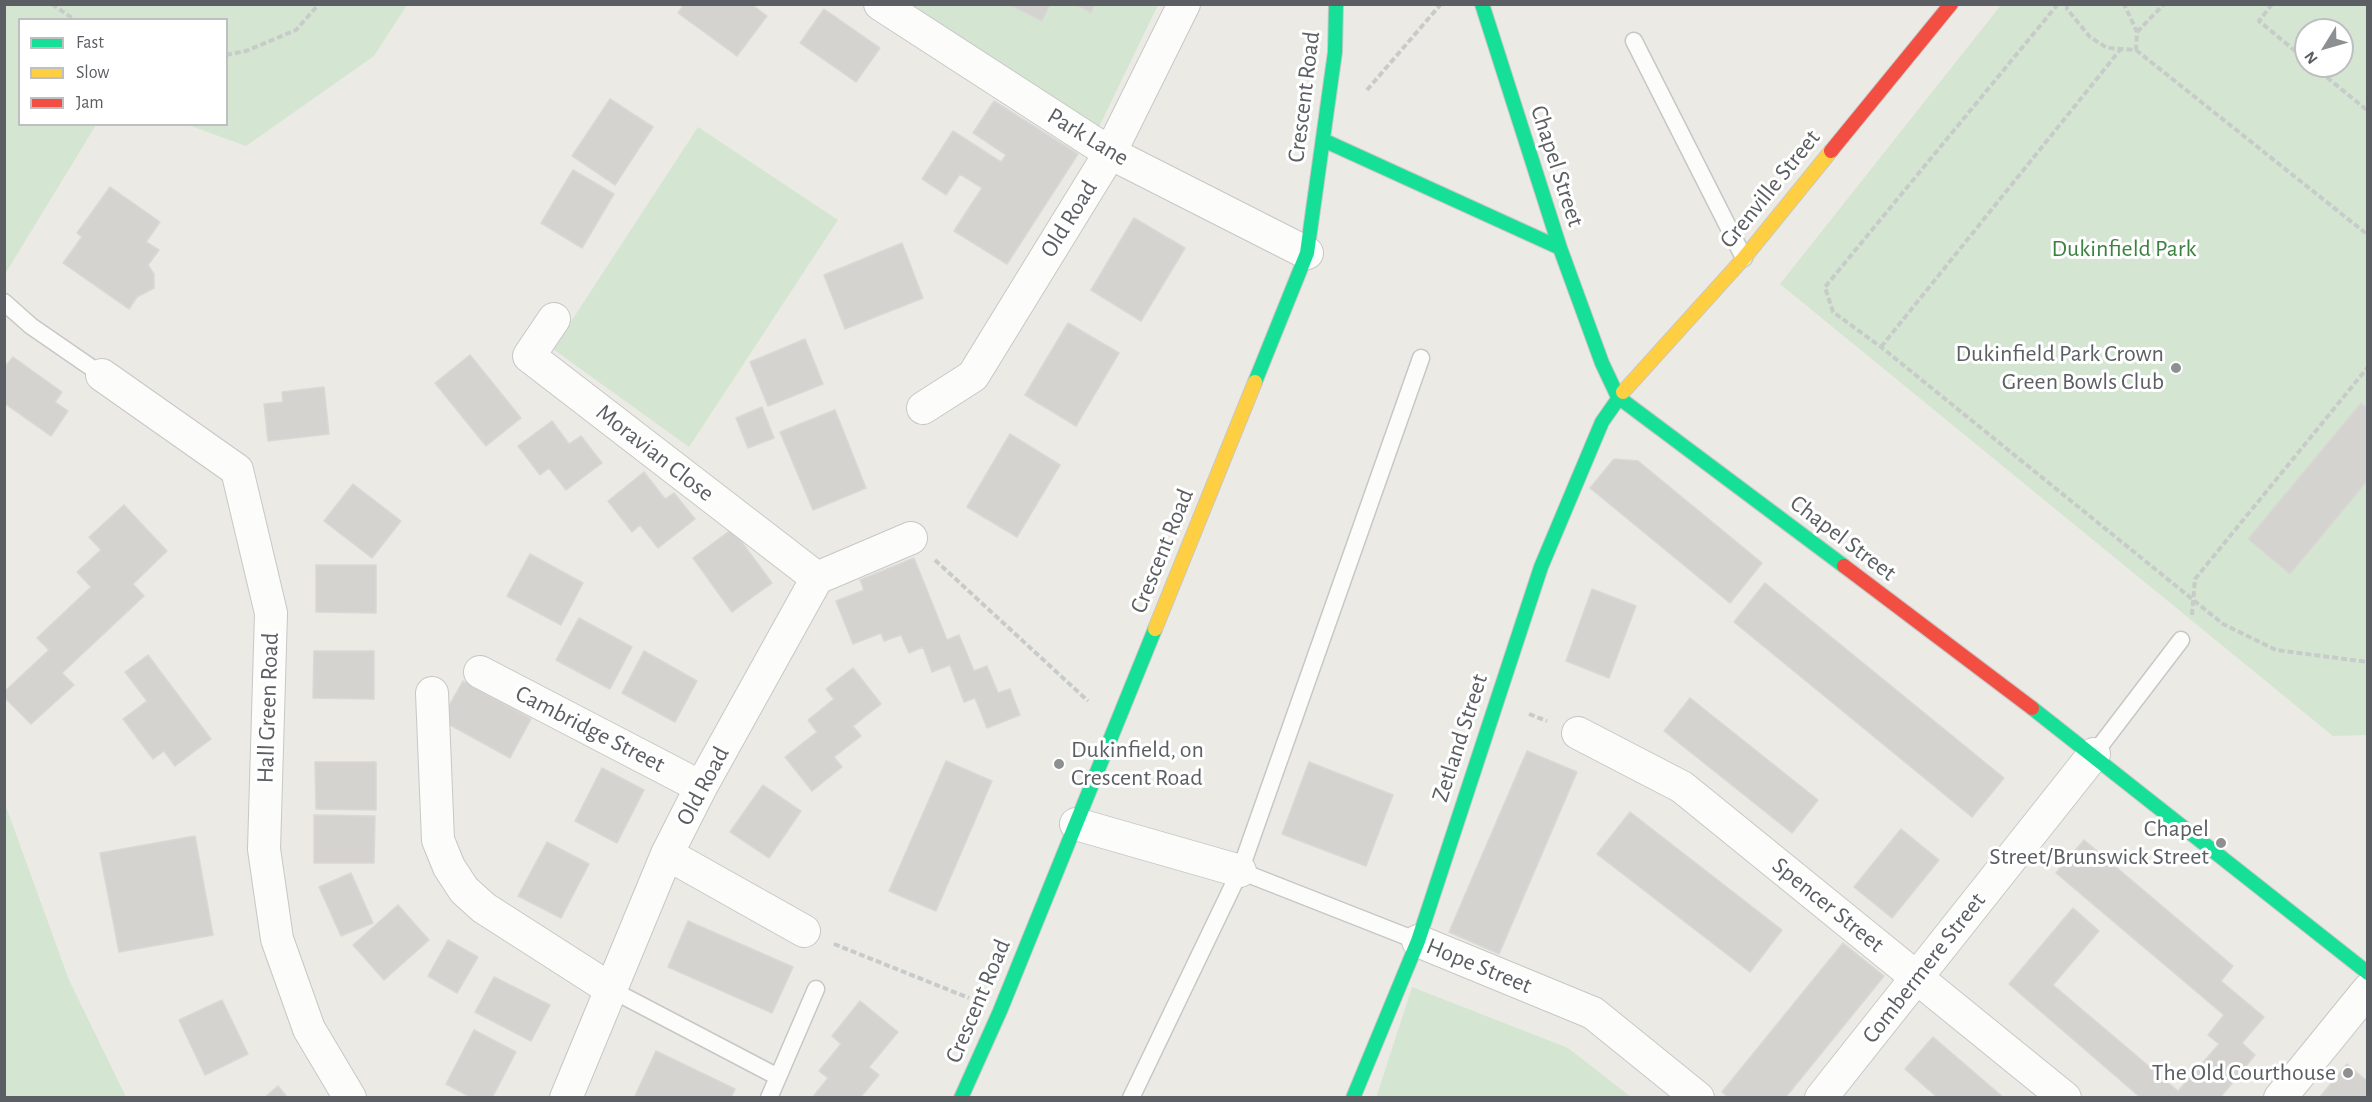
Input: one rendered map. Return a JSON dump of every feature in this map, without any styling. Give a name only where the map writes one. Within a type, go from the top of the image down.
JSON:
[{"type":"street","name":"Park Lane","points":[[880,4],[1110,153],[1307,253]]},
{"type":"street","name":"Old Road","points":[[923,408],[973,376],[1110,153],[1184,4]]},
{"type":"street","name":"Crescent Road","points":[[961,1098],[1000,1011],[1307,253],[1335,52],[1336,4]]},
{"type":"street","name":"Chapel Street","points":[[1482,4],[1560,248],[1602,363],[1618,397],[2094,754],[2367,973]]},
{"type":"street","name":"Grenville Street","points":[[1618,397],[1744,258],[1951,4]]},
{"type":"street","points":[[1323,140],[1560,248]]},
{"type":"street","name":"Moravian Close","points":[[554,319],[529,356],[817,578]]},
{"type":"street","name":"Hall Green Road","points":[[102,375],[237,470],[271,613],[264,849],[277,939],[309,1029],[350,1098]]},
{"type":"street","name":"Zetland Street","points":[[1353,1098],[1418,941],[1495,701],[1541,567],[1602,422],[1618,397]]},
{"type":"street","points":[[817,578],[911,538]]},
{"type":"street","name":"Old Road","points":[[567,1098],[667,854],[701,787],[817,578]]},
{"type":"street","name":"Cambridge Street","points":[[480,672],[701,787]]},
{"type":"street","points":[[432,693],[438,840],[449,867],[464,890],[484,908],[612,990]]},
{"type":"street","name":"Spencer Street","points":[[1578,733],[1682,787],[2055,1089]]},
{"type":"street","name":"Combermere Street","points":[[1821,1098],[2094,754]]},
{"type":"street","points":[[1076,824],[1240,871]]},
{"type":"street","points":[[667,854],[804,931]]},
{"type":"street","name":"Hope Street","points":[[1418,941],[1593,1013],[1698,1098]]},
{"type":"street","points":[[2280,1098],[2367,990]]},
{"type":"lane","points":[[1634,40],[1744,258]]},
{"type":"lane","points":[[4,302],[31,326],[102,375]]},
{"type":"lane","points":[[1131,1098],[1240,871],[1420,358]]},
{"type":"lane","points":[[2094,754],[2181,640]]},
{"type":"lane","name":"Hope Street","points":[[1240,871],[1418,941]]},
{"type":"lane","points":[[769,1098],[816,989]]},
{"type":"lane","points":[[612,990],[778,1077]]},
{"type":"path","points":[[52,4],[72,18]]},
{"type":"path","points":[[228,55],[246,51],[296,30],[319,4]]},
{"type":"path","points":[[1362,95],[1441,4]]},
{"type":"path","points":[[2058,4],[1825,287],[1833,312],[1881,347],[2223,624],[2276,650],[2367,662]]},
{"type":"path","points":[[2067,4],[2067,9],[2090,37],[2107,48],[2136,50],[2367,235]]},
{"type":"path","points":[[2124,4],[2137,32],[2136,50]]},
{"type":"path","points":[[2137,32],[2164,4]]},
{"type":"path","points":[[2272,4],[2259,21],[2294,50]]},
{"type":"path","points":[[1881,347],[2120,50]]},
{"type":"path","points":[[2327,78],[2367,111]]},
{"type":"path","points":[[2181,640],[2191,620],[2195,579],[2367,366]]},
{"type":"path","points":[[911,538],[1115,726]]},
{"type":"path","points":[[1495,701],[1578,733]]},
{"type":"path","points":[[804,931],[1000,1011]]},
{"type":"green space","points":[[5,4],[407,4],[374,56],[246,146],[191,126],[228,126],[228,18],[18,18],[18,126],[95,126],[5,274]]},
{"type":"green space","points":[[902,5],[1158,5],[1097,131]]},
{"type":"green space","name":"Dukinfield Park","points":[[2001,5],[2367,5],[2367,735],[2333,736],[1780,284]]},
{"type":"green space","points":[[698,127],[838,220],[689,447],[553,349]]},
{"type":"green space","points":[[4,801],[69,980],[126,1097],[5,1097]]},
{"type":"green space","points":[[1412,987],[1568,1048],[1631,1097],[1376,1098]]},
{"type":"building","points":[[684,4],[751,4],[767,16],[737,56],[678,13]]},
{"type":"building","points":[[1008,4],[1050,4],[1042,21]]},
{"type":"building","points":[[1075,4],[1095,4],[1091,13]]},
{"type":"building","points":[[824,9],[880,48],[856,82],[800,43]]},
{"type":"building","points":[[610,99],[653,127],[615,185],[572,156]]},
{"type":"building","points":[[994,101],[1078,154],[1007,264],[954,231],[982,188],[960,174],[946,195],[922,179],[953,131],[1001,162],[1006,155],[973,133]]},
{"type":"building","points":[[573,170],[614,194],[582,248],[541,223]]},
{"type":"building","points":[[110,187],[160,222],[146,242],[159,250],[148,265],[154,274],[154,288],[137,297],[129,309],[63,263],[82,237],[77,233]]},
{"type":"building","points":[[1134,218],[1185,248],[1141,321],[1091,290]]},
{"type":"building","points":[[902,243],[923,298],[845,329],[824,275]]},
{"type":"building","points":[[1068,323],[1119,353],[1076,426],[1025,395]]},
{"type":"building","points":[[805,339],[823,384],[768,406],[750,362]]},
{"type":"building","points":[[470,355],[521,418],[486,446],[435,383]]},
{"type":"building","points":[[13,357],[62,392],[55,402],[68,411],[51,436],[4,403],[4,368]]},
{"type":"building","points":[[324,387],[329,434],[268,441],[264,404],[283,402],[282,392]]},
{"type":"building","points":[[2361,403],[2368,408],[2368,480],[2290,574],[2248,539]]},
{"type":"building","points":[[762,407],[774,438],[748,448],[736,418]]},
{"type":"building","points":[[835,410],[866,488],[813,510],[780,432]]},
{"type":"building","points":[[552,421],[569,444],[581,436],[602,463],[566,490],[549,468],[540,475],[518,446]]},
{"type":"building","points":[[1010,434],[1060,465],[1017,537],[967,507]]},
{"type":"building","points":[[1614,459],[1638,461],[1762,563],[1730,603],[1590,488]]},
{"type":"building","points":[[644,472],[665,499],[674,493],[695,519],[658,548],[640,525],[632,532],[608,501]]},
{"type":"building","points":[[353,484],[401,521],[372,558],[324,521]]},
{"type":"building","points":[[124,505],[167,551],[133,584],[144,596],[62,673],[74,685],[31,724],[4,697],[4,692],[49,650],[37,638],[91,587],[77,572],[101,550],[89,537]]},
{"type":"building","points":[[732,529],[772,583],[732,612],[693,558]]},
{"type":"building","points":[[530,554],[583,583],[561,625],[507,596]]},
{"type":"building","points":[[914,558],[947,640],[959,635],[974,671],[987,666],[998,693],[1010,689],[1020,715],[987,728],[975,698],[964,702],[950,665],[932,672],[923,647],[909,653],[901,635],[884,641],[881,633],[853,644],[836,601],[864,590],[860,580]]},
{"type":"building","points":[[316,565],[376,565],[376,613],[316,612]]},
{"type":"building","points":[[1765,583],[2004,778],[1972,817],[1734,622]]},
{"type":"building","points":[[1592,589],[1636,606],[1609,678],[1566,661]]},
{"type":"building","points":[[579,618],[632,647],[610,689],[556,660]]},
{"type":"building","points":[[314,651],[374,651],[374,699],[313,698]]},
{"type":"building","points":[[644,651],[697,681],[675,722],[622,693]]},
{"type":"building","points":[[148,655],[211,739],[175,766],[164,751],[153,759],[123,719],[147,701],[125,672]]},
{"type":"building","points":[[853,668],[881,704],[853,726],[861,736],[834,757],[842,767],[812,791],[785,757],[817,732],[808,720],[834,699],[826,689]]},
{"type":"building","points":[[463,681],[531,719],[510,758],[441,720]]},
{"type":"building","points":[[1690,698],[1818,800],[1792,833],[1664,731]]},
{"type":"building","points":[[1527,751],[1577,772],[1499,954],[1449,932]]},
{"type":"building","points":[[946,761],[992,781],[936,911],[889,891]]},
{"type":"building","points":[[315,762],[376,762],[376,810],[316,809]]},
{"type":"building","points":[[1309,762],[1393,795],[1366,866],[1282,834]]},
{"type":"building","points":[[602,768],[644,790],[617,843],[575,821]]},
{"type":"building","points":[[763,785],[801,811],[769,858],[730,832]]},
{"type":"building","points":[[1630,812],[1782,930],[1750,972],[1597,854]]},
{"type":"building","points":[[314,815],[375,816],[374,863],[314,863]]},
{"type":"building","points":[[1901,829],[1939,860],[1892,918],[1854,887]]},
{"type":"building","points":[[195,836],[213,935],[119,952],[100,853]]},
{"type":"building","points":[[2084,840],[2233,966],[2221,981],[2264,1017],[2242,1043],[2255,1055],[2220,1098],[2141,1098],[2009,984],[2073,908],[2099,931],[2053,985],[2178,1091],[2219,1044],[2208,1035],[2224,1015],[2056,873]]},
{"type":"building","points":[[547,842],[589,864],[561,918],[518,896]]},
{"type":"building","points":[[351,873],[373,923],[341,936],[319,887]]},
{"type":"building","points":[[398,905],[429,940],[384,980],[353,945]]},
{"type":"building","points":[[688,921],[793,967],[772,1013],[668,967]]},
{"type":"building","points":[[448,940],[478,957],[457,993],[428,976]]},
{"type":"building","points":[[1843,943],[1884,976],[1785,1098],[1729,1098],[1722,1092]]},
{"type":"building","points":[[494,977],[550,1005],[531,1041],[475,1012]]},
{"type":"building","points":[[222,1000],[248,1054],[205,1075],[179,1020]]},
{"type":"building","points":[[860,1001],[898,1032],[869,1067],[879,1075],[860,1098],[812,1098],[828,1078],[819,1071],[841,1044],[832,1036]]},
{"type":"building","points":[[474,1030],[516,1052],[492,1098],[472,1098],[446,1084]]},
{"type":"building","points":[[1933,1037],[2004,1098],[1938,1098],[1905,1069]]},
{"type":"building","points":[[656,1051],[735,1089],[731,1098],[634,1098]]},
{"type":"building","name":"The Old Courthouse","points":[[2347,1064],[2368,1082],[2368,1098],[2319,1098]]},
{"type":"building","points":[[278,1086],[288,1098],[264,1098]]},
{"type":"traffic: fast","points":[[1255,382],[1307,253],[1335,52],[1336,4]]},
{"type":"traffic: fast","points":[[1482,4],[1560,248],[1602,363],[1618,397],[1844,566]]},
{"type":"traffic: fast","points":[[1323,140],[1560,248]]},
{"type":"traffic: fast","points":[[1353,1098],[1418,941],[1541,567],[1602,422],[1623,392]]},
{"type":"traffic: fast","points":[[961,1098],[1000,1011],[1155,629]]},
{"type":"traffic: fast","points":[[2032,708],[2368,973]]},
{"type":"traffic: slow","points":[[1623,392],[1744,258],[1831,151]]},
{"type":"traffic: slow","points":[[1155,629],[1255,382]]},
{"type":"traffic: jam","points":[[1831,151],[1951,4]]},
{"type":"traffic: jam","points":[[1844,566],[2032,708]]},
{"type":"place","name":"Dukinfield Park Crown Green Bowls Club","points":[[2176,368]]},
{"type":"place","name":"Dukinfield, on Crescent Road","points":[[1059,764]]},
{"type":"place","name":"Chapel Street/Brunswick Street","points":[[2221,843]]},
{"type":"place","name":"The Old Courthouse","points":[[2348,1073]]}]
